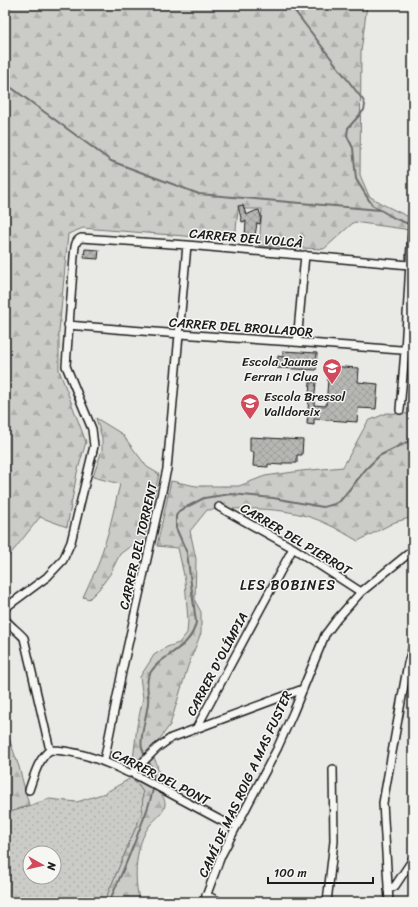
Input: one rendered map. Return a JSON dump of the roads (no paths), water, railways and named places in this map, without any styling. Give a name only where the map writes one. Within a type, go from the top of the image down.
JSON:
[{"type":"street","points":[[400,410],[413,210]]},
{"type":"street","name":"CARRER DEL VOLCÀ","points":[[68,325],[76,242],[81,238],[187,245],[409,265]]},
{"type":"street","name":"CARRER DEL TORRENT","points":[[104,761],[123,667],[167,469],[187,245]]},
{"type":"street","points":[[297,342],[306,255]]},
{"type":"street","points":[[5,608],[47,577],[63,560],[70,542],[94,446],[92,429],[66,366],[68,325]]},
{"type":"street","name":"CARRER DEL BROLLADOR","points":[[68,325],[180,335],[413,351]]},
{"type":"street","name":"CARRER DEL PIERROT","points":[[219,507],[293,548],[361,592]]},
{"type":"street","name":"CARRER D'OLÍMPIA","points":[[196,729],[293,548]]},
{"type":"street","name":"CAMÍ DE MAS ROIG A MAS FUSTER","points":[[205,899],[221,856],[277,749],[324,635],[361,592],[413,550]]},
{"type":"street","points":[[5,619],[19,631],[24,638],[50,750],[46,753],[41,762],[29,790]]},
{"type":"street","points":[[389,902],[383,803],[413,647]]},
{"type":"street","points":[[132,773],[151,754],[171,738],[303,689]]},
{"type":"street","name":"CARRER DEL PONT","points":[[50,750],[104,761],[158,786],[220,820],[236,826]]},
{"type":"street","points":[[327,902],[334,841],[333,769]]},
{"type":"street","points":[[388,890],[395,886],[413,859]]},
{"type":"street","points":[[205,899],[220,902]]},
{"type":"waterway","points":[[284,5],[294,10],[363,100],[365,105],[364,110],[348,128],[347,136],[353,148],[356,179],[372,205],[394,218],[411,225]]},
{"type":"waterway","points":[[5,83],[111,161],[199,194],[380,210]]},
{"type":"waterway","points":[[109,902],[150,803],[154,782],[153,771],[141,744],[148,703],[148,678],[158,663],[181,647],[188,640],[193,632],[196,622],[187,553],[176,528],[176,516],[179,511],[204,498],[231,494],[273,498],[323,507],[335,504],[340,501],[366,469],[379,456],[413,439]]},
{"type":"place","name":"Escola Jaume Ferran i Clua","points":[[332,385]]},
{"type":"place","name":"Escola Bressol Valldoreix","points":[[250,420]]},
{"type":"district","name":"LES BOBINES","points":[[288,585]]}]
